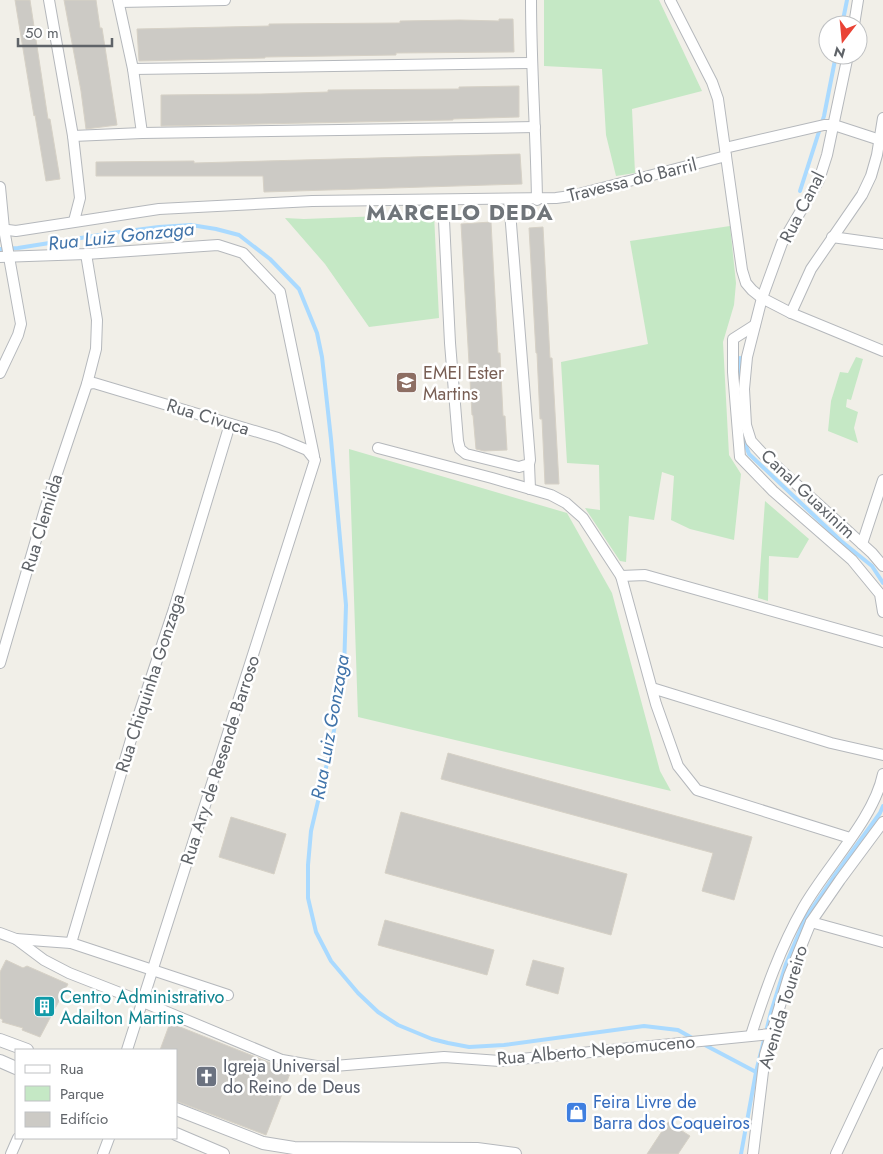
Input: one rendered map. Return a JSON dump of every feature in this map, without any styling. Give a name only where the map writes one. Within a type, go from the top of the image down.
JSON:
[{"type":"street","points":[[48,0],[73,136],[80,198],[74,221]]},
{"type":"street","points":[[142,134],[133,69],[118,1],[226,0]]},
{"type":"street","points":[[532,0],[532,63],[537,200]]},
{"type":"street","points":[[670,0],[712,82],[718,99],[742,270],[746,283],[762,298],[883,351]]},
{"type":"street","points":[[856,15],[858,0]]},
{"type":"street","points":[[133,69],[532,63]]},
{"type":"street","name":"Rua Canal","points":[[762,298],[782,243],[819,180],[827,155],[827,125],[845,65]]},
{"type":"street","points":[[791,312],[811,268],[865,188],[871,176],[877,155],[883,118]]},
{"type":"street","points":[[827,125],[880,140]]},
{"type":"street","name":"Travessa do Barril","points":[[4,231],[16,231],[159,209],[312,201],[537,200],[572,196],[827,125]]},
{"type":"street","points":[[73,136],[535,127]]},
{"type":"street","points":[[0,187],[6,255],[21,324],[18,336],[0,373]]},
{"type":"street","points":[[509,199],[530,460],[530,490]]},
{"type":"street","points":[[443,200],[450,343],[460,449],[458,469]]},
{"type":"street","points":[[832,237],[883,244]]},
{"type":"street","points":[[6,255],[86,254],[218,245],[243,253],[280,292],[314,465]]},
{"type":"street","name":"Rua Clemilda","points":[[0,663],[45,509],[87,384],[96,349],[98,320],[86,254]]},
{"type":"street","name":"Canal Guaxinim","points":[[762,298],[746,356],[744,389],[746,425],[751,441],[862,544],[883,566]]},
{"type":"street","points":[[755,325],[733,339],[732,372],[740,457],[773,491],[852,560],[880,594],[883,612]]},
{"type":"street","points":[[0,348],[12,346]]},
{"type":"street","name":"Rua Civuca","points":[[87,384],[94,383],[278,438],[307,450],[314,465]]},
{"type":"street","name":"Rua Chiquinha Gonzaga","points":[[71,943],[135,726],[174,609],[230,424]]},
{"type":"street","points":[[378,448],[550,495],[566,503],[583,518],[621,576],[656,704],[678,766],[697,790],[850,838]]},
{"type":"street","points":[[460,449],[466,454],[519,467],[529,464]]},
{"type":"street","name":"Rua Ary de Resende Barroso","points":[[127,1049],[144,1002],[314,465]]},
{"type":"street","points":[[862,544],[883,480]]},
{"type":"street","points":[[621,576],[646,575],[883,642]]},
{"type":"street","points":[[652,688],[831,743],[883,755]]},
{"type":"street","points":[[750,1035],[768,981],[803,908],[872,804],[880,787],[883,774]]},
{"type":"street","points":[[883,822],[811,922],[883,942]]},
{"type":"street","name":"Avenida Toureiro","points":[[753,1154],[765,1055],[788,976],[811,922]]},
{"type":"street","name":"Rua Alberto Nepomuceno","points":[[0,933],[16,939],[44,960],[69,973],[144,1002],[282,1060],[322,1067],[444,1057],[500,1061],[771,1034]]},
{"type":"street","points":[[16,939],[71,943],[228,995]]},
{"type":"street","points":[[0,1040],[24,1049]]},
{"type":"street","points":[[836,1154],[883,1054]]},
{"type":"street","points":[[0,1061],[15,1068]]},
{"type":"street","points":[[178,1109],[263,1143],[294,1148],[477,1149],[514,1154]]},
{"type":"street","points":[[178,1135],[223,1154]]},
{"type":"street","points":[[11,1154],[18,1139]]},
{"type":"street","points":[[103,1154],[109,1139]]},
{"type":"green space","points":[[544,0],[659,0],[702,91],[632,109],[635,173],[616,176],[606,135],[602,69],[544,66]]},
{"type":"green space","points":[[434,214],[439,318],[369,327],[325,264],[285,218],[304,219]]},
{"type":"green space","points":[[730,226],[736,283],[734,305],[723,342],[729,455],[741,474],[734,540],[690,529],[671,520],[674,476],[662,472],[654,520],[629,516],[626,562],[620,561],[585,508],[600,510],[599,465],[567,463],[561,362],[648,344],[630,241]]},
{"type":"green space","points":[[856,357],[863,359],[851,400],[847,399],[846,407],[858,412],[854,428],[858,443],[828,431],[831,401],[840,372],[848,373]]},
{"type":"green space","points":[[349,449],[567,513],[612,593],[660,771],[671,791],[358,717]]},
{"type":"green space","points":[[765,501],[809,539],[798,558],[769,556],[768,601],[758,598]]},
{"type":"building","points":[[15,0],[30,0],[48,119],[50,119],[60,179],[46,181]]},
{"type":"building","points":[[64,0],[96,0],[117,125],[86,129]]},
{"type":"building","points":[[499,19],[513,19],[514,52],[396,53],[396,55],[139,61],[137,29],[269,26],[269,24],[400,23],[400,21],[499,21]]},
{"type":"building","points":[[519,86],[519,117],[161,126],[161,95],[261,94],[328,92],[328,90],[459,89],[459,87]]},
{"type":"building","points":[[520,154],[522,184],[264,192],[263,176],[96,176],[96,162],[194,161],[194,163]]},
{"type":"building","points":[[491,222],[498,353],[500,353],[503,416],[505,416],[507,450],[484,451],[476,449],[472,415],[461,224]]},
{"type":"building","points":[[543,227],[559,484],[545,484],[542,419],[540,419],[529,228]]},
{"type":"building","points":[[448,753],[752,837],[734,900],[702,891],[713,853],[441,779]]},
{"type":"building","points":[[401,812],[627,874],[611,935],[385,873]]},
{"type":"building","points":[[231,817],[286,834],[274,874],[219,857]]},
{"type":"building","points":[[385,920],[494,950],[487,975],[378,945]]},
{"type":"building","points":[[6,960],[23,968],[27,966],[68,984],[40,1037],[22,1030],[23,1028],[2,1022],[3,1020],[0,1018],[0,972]]},
{"type":"building","points":[[533,960],[564,968],[558,994],[526,985]]},
{"type":"building","points":[[170,1023],[291,1071],[266,1135],[178,1102],[178,1049],[160,1049]]},
{"type":"building","points":[[668,1122],[690,1136],[678,1154],[647,1154]]},
{"type":"waterway","points":[[844,15],[847,0]]},
{"type":"waterway","points":[[800,191],[824,116],[834,65]]},
{"type":"waterway","name":"Rua Luiz Gonzaga","points":[[0,249],[159,227],[191,225],[239,235],[270,259],[299,289],[317,333],[322,357],[346,605],[344,670],[332,742],[311,831],[308,898],[316,932],[331,961],[358,993],[378,1012],[398,1025],[432,1039],[469,1047],[504,1045],[644,1026],[678,1030],[694,1039]]},
{"type":"waterway","points":[[740,358],[741,376]]},
{"type":"waterway","points":[[743,428],[743,438],[749,454],[841,541],[872,566],[883,583]]},
{"type":"waterway","points":[[741,1154],[756,1072],[771,1012],[786,964],[805,919],[880,813],[883,806]]},
{"type":"waterway","name":"Rua Luiz Gonzaga","points":[[703,1044],[756,1072]]},
{"type":"place","name":"EMEI Ester Martins","points":[[407,383]]},
{"type":"place","name":"Centro Administrativo Adailton Martins","points":[[44,1007]]},
{"type":"place","name":"Igreja Universal do Reino de Deus","points":[[207,1076]]},
{"type":"place","name":"Feira Livre de Barra dos Coqueiros","points":[[577,1112]]},
{"type":"district","name":"MARCELO DEDA","points":[[460,212]]}]
